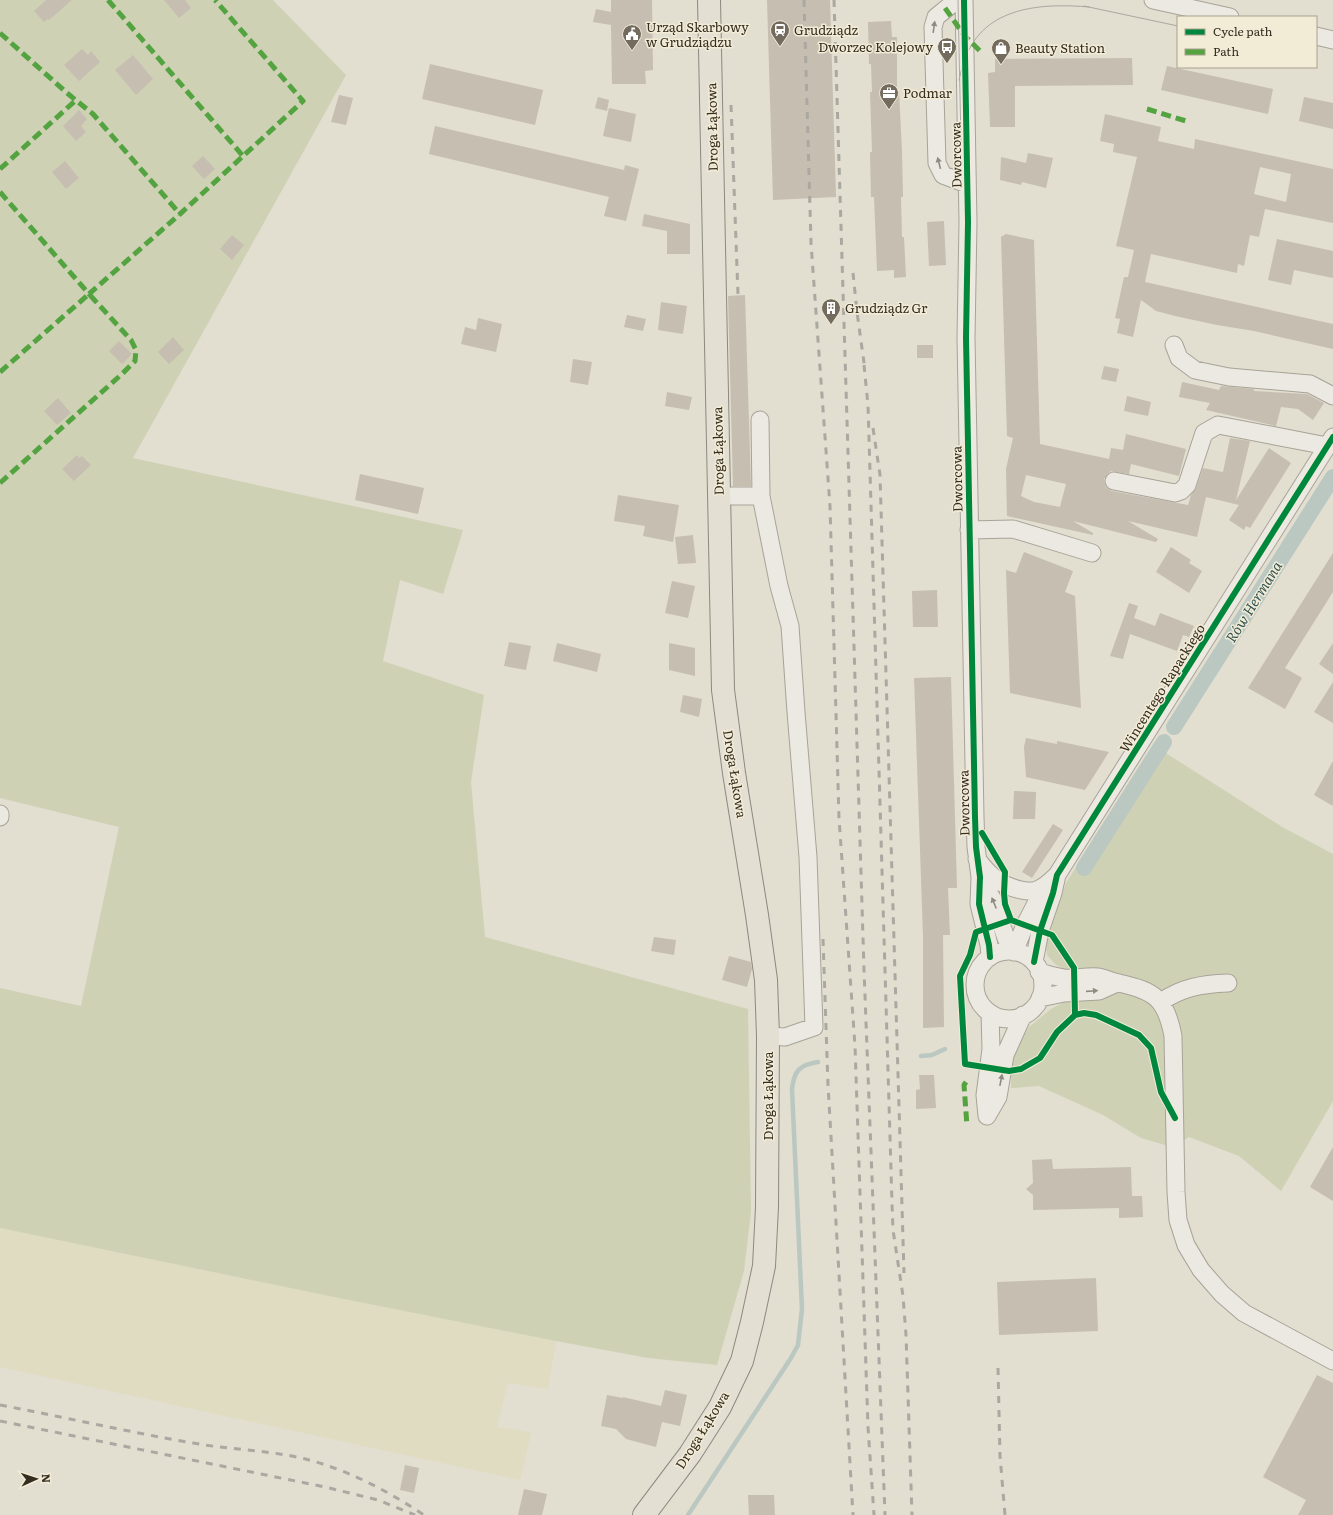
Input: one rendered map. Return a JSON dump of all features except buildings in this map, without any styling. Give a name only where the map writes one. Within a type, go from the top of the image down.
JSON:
[{"type":"main road","name":"Droga Łąkowa","points":[[644,1515],[690,1454],[720,1407],[742,1361],[764,1266],[767,1214],[768,1036],[766,980],[734,773],[723,690],[709,0]]},
{"type":"street","points":[[957,0],[936,17],[933,27],[937,163],[943,175],[967,184]]},
{"type":"street","name":"Dworcowa","points":[[964,0],[967,184],[966,338],[975,801],[980,877],[979,904],[989,945],[990,957]]},
{"type":"street","points":[[1153,0],[1225,16]]},
{"type":"street","points":[[1317,36],[1333,40]]},
{"type":"street","points":[[1174,345],[1179,358],[1194,370],[1229,377],[1310,384],[1333,396]]},
{"type":"street","points":[[760,420],[761,496],[779,586],[790,626],[808,857],[814,1027],[785,1037],[768,1036]]},
{"type":"street","points":[[1114,481],[1175,493],[1181,491],[1187,485],[1204,433],[1218,425],[1330,442]]},
{"type":"street","name":"Wincentego Rapackiego","points":[[1014,952],[1025,925],[1051,881],[1330,442]]},
{"type":"street","points":[[719,496],[761,496]]},
{"type":"street","points":[[970,530],[1013,529],[1092,553]]},
{"type":"street","points":[[978,858],[987,872],[997,881],[1012,888],[1028,891],[1036,890],[1051,881]]},
{"type":"street","name":"Dworcowa","points":[[980,877],[993,900],[1006,938],[1014,952]]},
{"type":"street","name":"Wincentego Rapackiego","points":[[1036,967],[1040,931],[1053,893],[1051,881]]},
{"type":"street","points":[[999,952],[1014,952],[1021,953],[1030,959],[1036,967],[1042,987],[1040,998],[1034,1007],[1016,1018],[1006,1019],[994,1016],[985,1009],[978,999],[975,988],[976,977],[981,966],[990,957],[999,952]]},
{"type":"street","points":[[1036,967],[1064,978],[1099,977],[1133,986],[1149,992],[1161,1002],[1170,1018],[1173,1036],[1176,1192],[1178,1220],[1186,1245],[1201,1270],[1222,1294],[1244,1313],[1333,1361]]},
{"type":"street","points":[[1040,998],[1064,992],[1099,991],[1118,983]]},
{"type":"street","points":[[1161,1002],[1172,994],[1190,987],[1228,983]]},
{"type":"street","points":[[990,1012],[991,1049],[985,1095],[987,1116],[998,1097],[1005,1055],[1023,1015]]},
{"type":"shaded area","points":[[0,1228],[556,1341],[548,1389],[508,1383],[497,1427],[531,1432],[520,1480],[0,1367]]},
{"type":"green space","points":[[0,0],[273,0],[346,75],[133,458],[463,530],[443,594],[400,580],[383,661],[484,695],[471,782],[485,937],[748,1009],[751,1212],[744,1271],[717,1365],[648,1358],[556,1341],[0,1228],[0,988],[81,1006],[119,827],[0,798]]},
{"type":"green space","points":[[1153,745],[1284,828],[1333,854],[1333,1101],[1281,1191],[1239,1156],[1189,1137],[1172,1147],[1141,1138],[1103,1115],[1039,1086],[1011,1088],[1011,1056],[1029,1027],[1051,1009],[1070,999],[1070,972],[1056,965],[1047,955],[1045,938],[1066,883]]},
{"type":"waterway","name":"Rów Hermana","points":[[1174,727],[1333,477]]},
{"type":"waterway","name":"Rów Hermana","points":[[1084,868],[1164,742]]},
{"type":"waterway","points":[[921,1056],[932,1055],[945,1049]]},
{"type":"waterway","points":[[688,1515],[798,1345],[802,1309],[792,1089],[796,1073],[802,1067],[818,1062]]},
{"type":"tram line","points":[[958,0],[961,143]]},
{"type":"tram line","points":[[959,80],[964,61],[974,41],[986,28],[1000,18],[1016,12],[1034,8],[1052,6],[1089,7]]},
{"type":"tram line","points":[[1084,6],[1177,26]]},
{"type":"railway","points":[[804,0],[811,243],[830,506],[839,818],[855,1046],[868,1427],[874,1515]]},
{"type":"railway","points":[[834,0],[864,970],[885,1515]]},
{"type":"railway","points":[[731,105],[738,295]]},
{"type":"railway","points":[[853,273],[865,370]]},
{"type":"railway","points":[[864,365],[868,405],[893,1230],[903,1296],[906,1335],[912,1515]]},
{"type":"railway","points":[[873,428],[880,475],[904,1273]]},
{"type":"railway","points":[[823,939],[828,1085],[853,1515]]},
{"type":"railway","points":[[998,1368],[1000,1456],[1005,1515]]},
{"type":"railway","points":[[0,1405],[169,1439],[280,1454],[310,1460],[361,1479],[424,1515]]},
{"type":"railway","points":[[0,1421],[325,1487],[378,1500],[415,1515]]},
{"type":"marked path","points":[[108,0],[243,156]]},
{"type":"marked path","points":[[0,192],[89,294],[180,214],[303,101],[215,0]]},
{"type":"marked path","points":[[945,8],[964,35],[981,52]]},
{"type":"marked path","points":[[0,33],[67,93],[93,114],[180,214]]},
{"type":"marked path","points":[[0,169],[76,100]]},
{"type":"marked path","points":[[1147,109],[1186,121]]},
{"type":"marked path","points":[[0,372],[89,294],[131,340],[136,350],[135,361],[122,374],[0,483]]},
{"type":"marked path","points":[[966,1082],[964,1085],[967,1126]]},
{"type":"cycle path","points":[[964,0],[968,222],[966,338],[975,817],[976,847],[980,877],[979,904],[989,945],[990,957]]},
{"type":"cycle path","points":[[1034,962],[1040,931],[1053,893],[1057,875],[1333,437]]},
{"type":"cycle path","points":[[982,833],[1005,872],[1005,904],[1011,920]]},
{"type":"cycle path","points":[[1011,920],[1052,935],[1074,968],[1075,1015],[1057,1032],[1040,1058],[1021,1069],[1009,1071],[965,1064],[960,976],[970,955],[976,932],[1011,920]]},
{"type":"cycle path","points":[[1075,1015],[1084,1013],[1096,1015],[1139,1035],[1151,1048],[1161,1092],[1175,1118]]},
{"type":"place","name":"Grudziądz","points":[[780,47]]},
{"type":"place","name":"Urząd Skarbowy w Grudziądzu","points":[[632,51]]},
{"type":"place","name":"Dworzec Kolejowy","points":[[947,64]]},
{"type":"place","name":"Beauty Station","points":[[1001,65]]},
{"type":"place","name":"Podmar","points":[[889,110]]},
{"type":"place","name":"Grudziądz Gr","points":[[831,325]]}]
